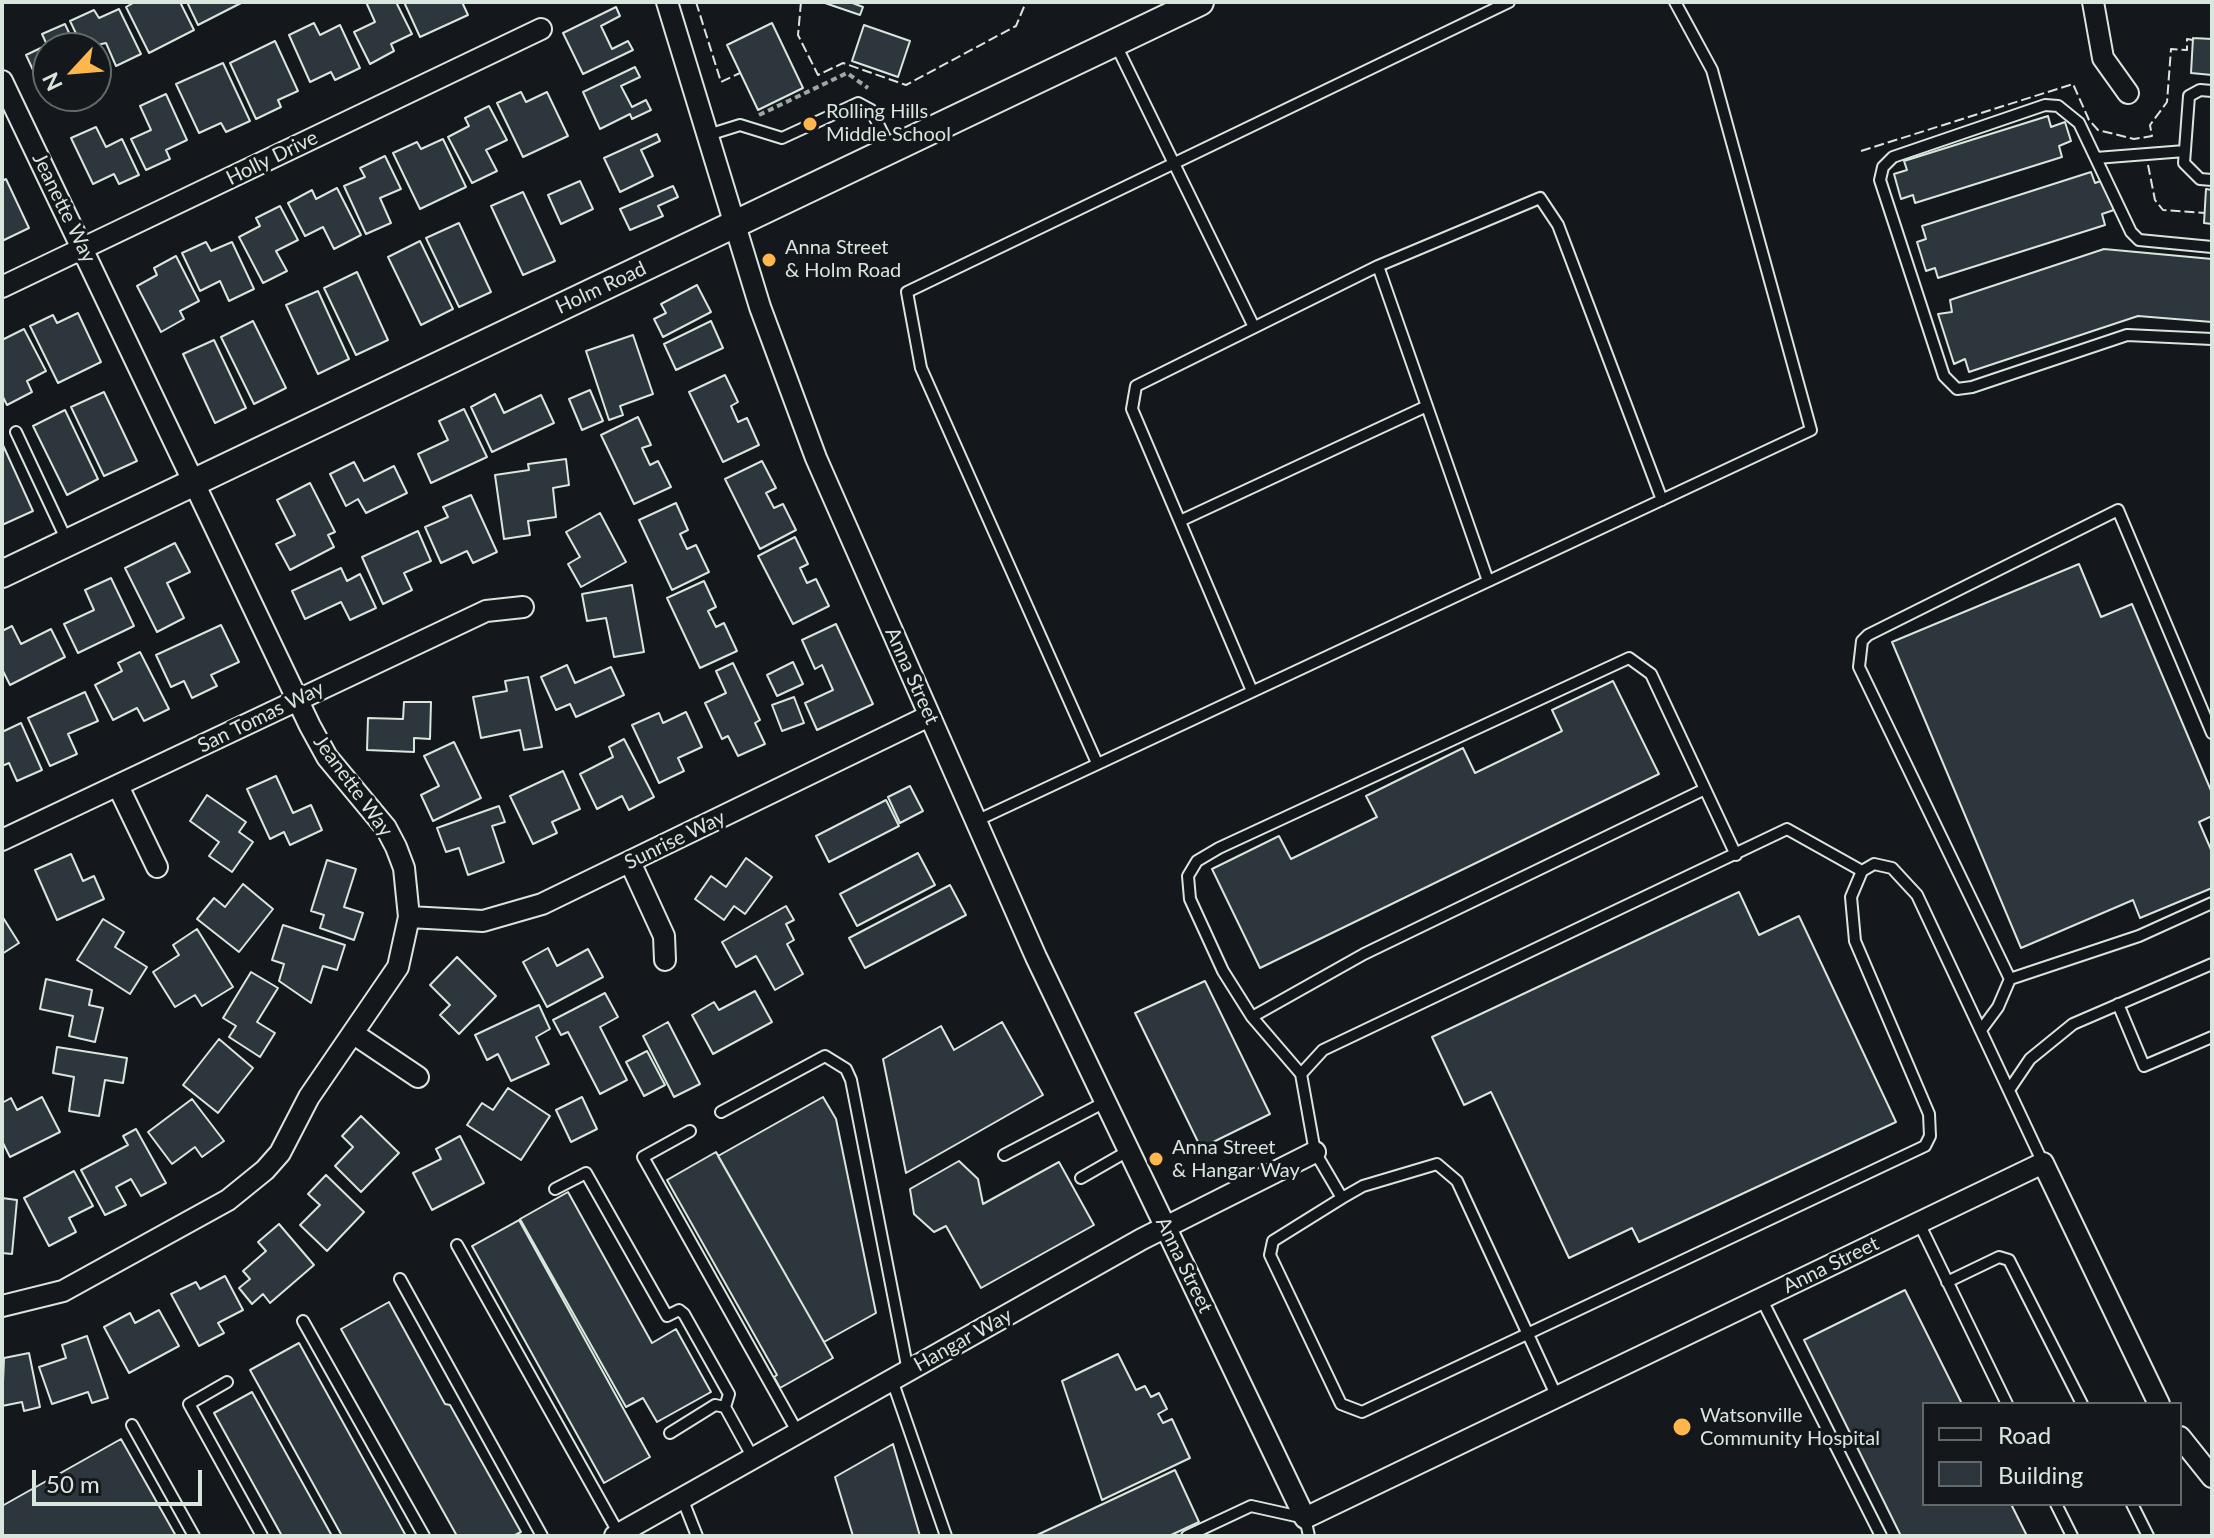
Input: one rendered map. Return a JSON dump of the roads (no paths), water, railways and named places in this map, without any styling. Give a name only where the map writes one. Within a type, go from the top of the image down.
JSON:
[{"type":"street","name":"Anna Street","points":[[667,2],[734,225],[798,414],[976,821],[1105,1102],[1307,1527],[1557,1397],[2043,1163]]},
{"type":"street","name":"Holm Road","points":[[2,574],[1200,2]]},
{"type":"street","points":[[2093,2],[2103,58],[2128,93]]},
{"type":"street","name":"Holly Drive","points":[[2,287],[541,29]]},
{"type":"street","name":"Jeanette Way","points":[[2,81],[297,699],[327,757],[380,820],[396,847],[404,868],[409,917],[398,967],[309,1097],[280,1153],[247,1187],[63,1291],[2,1306]]},
{"type":"street","name":"San Tomas Way","points":[[2,840],[486,611],[523,607]]},
{"type":"street","name":"Sunrise Way","points":[[409,917],[463,923],[501,918],[542,904],[929,716]]},
{"type":"street","points":[[118,786],[157,867]]},
{"type":"street","points":[[630,862],[664,936],[665,960]]},
{"type":"street","points":[[354,1034],[418,1077]]},
{"type":"street","name":"Hangar Way","points":[[617,1535],[1166,1227],[1315,1152]]},
{"type":"street","points":[[2043,1163],[2158,1402]]},
{"type":"street","points":[[2182,1440],[2212,1477]]},
{"type":"lane","points":[[1097,763],[921,368],[907,292],[1509,2]]},
{"type":"lane","points":[[976,821],[1811,430],[1712,70],[1675,2]]},
{"type":"lane","points":[[1115,43],[1254,327]]},
{"type":"lane","points":[[2212,91],[2200,90],[2189,96],[2184,163],[2200,179],[2212,180]]},
{"type":"lane","points":[[708,135],[740,125],[782,138],[858,103],[871,110],[891,150]]},
{"type":"lane","points":[[2212,247],[2139,240],[2131,232],[2079,123],[2058,106],[2045,105],[1893,157],[1883,167],[1880,180],[1944,376],[1957,389],[1972,387],[2141,333],[2212,339]]},
{"type":"lane","points":[[2096,158],[2185,151]]},
{"type":"lane","points":[[1252,691],[1132,409],[1136,386],[1378,266],[1540,198],[1558,225],[1662,500]]},
{"type":"lane","points":[[1378,266],[1488,581]]},
{"type":"lane","points":[[1180,521],[1427,406]]},
{"type":"lane","points":[[16,432],[68,543]]},
{"type":"lane","points":[[2010,979],[1859,667],[1862,641],[1868,635],[2118,510],[2212,733]]},
{"type":"lane","points":[[1342,1198],[1315,1152],[1301,1074],[1252,1017],[1223,971],[1190,899],[1188,876],[1197,861],[1219,848],[1629,658],[1651,674],[1736,855]]},
{"type":"lane","points":[[1252,1017],[1364,954],[1703,790]]},
{"type":"lane","points":[[1301,1074],[1323,1050],[1787,829],[1862,871]]},
{"type":"lane","points":[[1557,1397],[1529,1336],[1457,1181],[1437,1164],[1363,1186],[1273,1241],[1270,1255],[1341,1404],[1362,1412],[1529,1336],[1925,1146],[1930,1136],[1929,1114],[1855,941],[1851,897],[1862,871],[1874,864],[1892,868],[1917,895],[2043,1163]]},
{"type":"lane","points":[[1981,1030],[1998,1007],[2010,979],[2139,936],[2212,903]]},
{"type":"lane","points":[[2009,1090],[2030,1059],[2073,1024],[2212,964]]},
{"type":"lane","points":[[2118,1004],[2144,1066],[2212,1037]]},
{"type":"lane","points":[[721,1112],[825,1056],[846,1069],[854,1095],[900,1376],[946,1536]]},
{"type":"lane","points":[[1004,1155],[1105,1102]]},
{"type":"lane","points":[[690,1131],[643,1157],[798,1433]]},
{"type":"lane","points":[[1081,1178],[1128,1151]]},
{"type":"lane","points":[[555,1189],[586,1173],[667,1316],[679,1310],[684,1314],[729,1394],[725,1407],[753,1458]]},
{"type":"lane","points":[[1919,1223],[2006,1402]]},
{"type":"lane","points":[[457,1245],[617,1535]]},
{"type":"lane","points":[[1947,1282],[1999,1257],[2009,1260],[2081,1402]]},
{"type":"lane","points":[[400,1279],[542,1536]]},
{"type":"lane","points":[[1761,1298],[1881,1536]]},
{"type":"lane","points":[[303,1321],[424,1536]]},
{"type":"lane","points":[[227,1382],[189,1404],[262,1536]]},
{"type":"lane","points":[[670,1433],[715,1405],[725,1407]]},
{"type":"lane","points":[[132,1425],[194,1536]]},
{"type":"lane","points":[[682,1498],[697,1536]]},
{"type":"lane","points":[[1187,1536],[1251,1506],[1307,1527]]},
{"type":"lane","points":[[2057,1506],[2072,1536]]},
{"type":"lane","points":[[2133,1506],[2148,1536]]},
{"type":"place","name":"Rolling Hills Middle School","points":[[810,124]]},
{"type":"place","name":"Anna Street & Holm Road","points":[[769,260]]},
{"type":"place","name":"Anna Street & Hangar Way","points":[[1156,1159]]},
{"type":"place","name":"Watsonville Community Hospital","points":[[1682,1427]]}]
